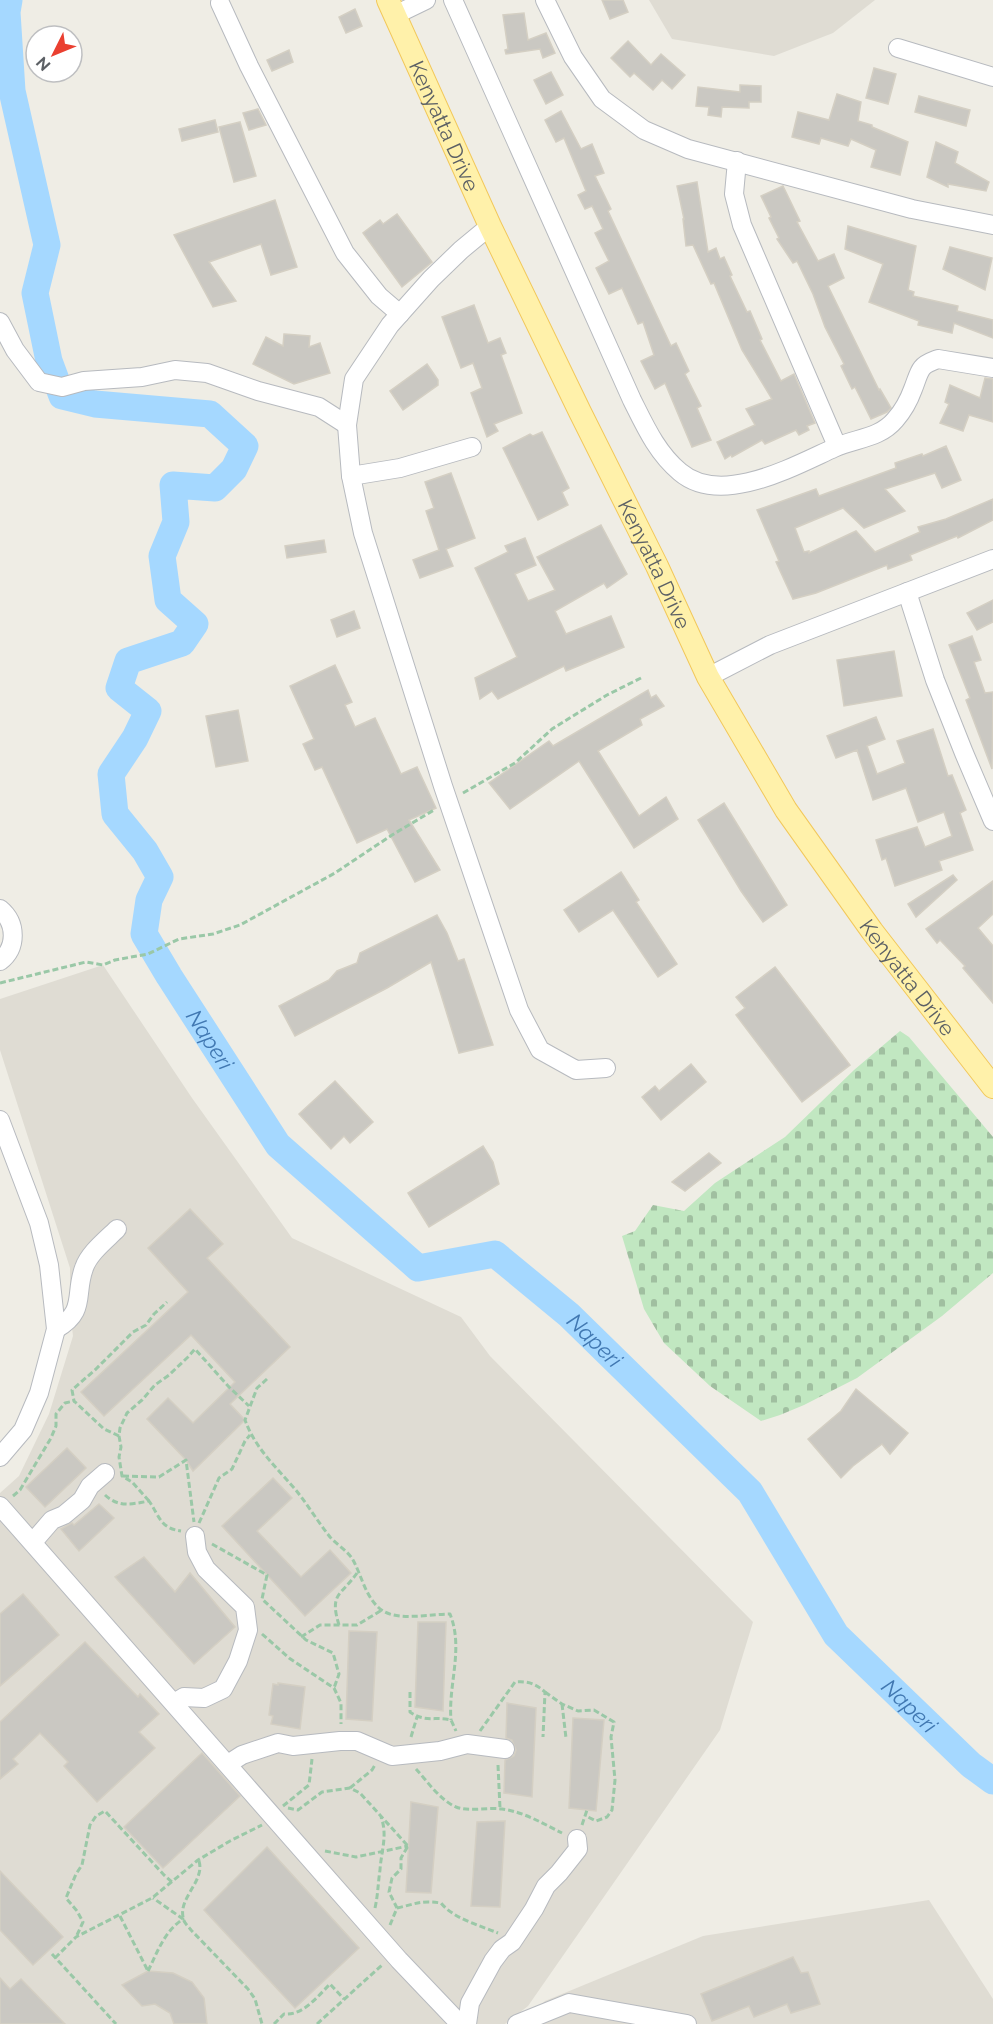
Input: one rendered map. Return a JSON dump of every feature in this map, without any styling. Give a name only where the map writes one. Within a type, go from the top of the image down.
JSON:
[{"type":"main road","name":"Kenyatta Drive","points":[[391,7],[490,226],[657,566],[708,677],[786,810],[879,940],[993,1087]]},
{"type":"street","points":[[391,7],[426,0]]},
{"type":"street","points":[[453,0],[632,400],[653,441],[681,473],[690,479],[714,486],[749,483],[802,464],[837,446],[881,433],[895,420],[908,401],[921,369],[931,362],[938,359],[993,368]]},
{"type":"street","points":[[545,0],[573,57],[602,99],[644,130],[688,149],[912,209],[993,225]]},
{"type":"street","points":[[220,3],[249,66],[345,253],[379,296],[400,314]]},
{"type":"street","points":[[898,48],[993,77]]},
{"type":"street","points":[[737,161],[734,194],[742,225],[837,446]]},
{"type":"street","points":[[490,226],[461,250],[390,325],[354,379],[347,425],[351,476],[363,533],[448,801],[519,1010],[540,1050],[576,1070],[606,1068]]},
{"type":"street","points":[[0,322],[15,350],[39,382],[62,387],[84,381],[142,377],[175,370],[207,373],[258,391],[319,406],[347,425]]},
{"type":"street","points":[[351,476],[400,468],[472,447]]},
{"type":"street","points":[[708,677],[770,645],[993,559]]},
{"type":"street","points":[[908,592],[935,680],[993,821]]},
{"type":"street","points":[[0,909],[10,921],[14,939],[4,959],[0,961]]},
{"type":"street","points":[[0,1120],[39,1223],[49,1264],[56,1329],[39,1393],[23,1430],[0,1457]]},
{"type":"street","points":[[56,1329],[67,1323],[78,1307],[84,1268],[92,1254],[117,1229]]},
{"type":"street","points":[[33,1542],[52,1520],[64,1515],[82,1500],[90,1486],[114,1474]]},
{"type":"street","points":[[0,1507],[228,1764],[280,1813],[300,1847],[390,1950],[460,2024]]},
{"type":"street","points":[[174,1702],[184,1697],[204,1698],[223,1689],[238,1661],[248,1629],[245,1607],[206,1569],[197,1552],[195,1536]]},
{"type":"street","points":[[228,1764],[242,1755],[278,1743],[293,1746],[357,1741],[392,1756],[440,1751],[467,1744],[506,1749]]},
{"type":"street","points":[[467,2024],[472,1997],[497,1955],[512,1942],[534,1909],[546,1886],[579,1850],[577,1839]]},
{"type":"street","points":[[517,2024],[569,2003],[687,2024]]},
{"type":"path","points":[[0,983],[86,962],[103,965],[115,960],[148,954],[179,939],[213,934],[240,925],[335,873],[392,835],[515,763],[552,729],[607,695],[641,678]]},
{"type":"path","points":[[119,1436],[104,1429],[74,1401],[72,1390],[133,1332],[146,1325],[167,1302]]},
{"type":"path","points":[[114,1474],[121,1447],[120,1428],[127,1413],[195,1348],[249,1406]]},
{"type":"path","points":[[267,1379],[257,1388],[249,1406],[245,1420],[250,1436],[330,1536],[352,1559],[372,1600],[382,1610],[392,1615],[417,1617],[429,1614],[450,1614],[455,1627],[456,1648],[456,1664],[449,1702],[451,1720],[457,1733],[467,1744],[485,1725],[514,1682],[526,1681],[538,1685],[562,1704],[578,1711],[594,1710],[614,1722],[611,1737],[615,1780],[612,1810],[608,1817],[596,1821],[585,1816]]},
{"type":"path","points":[[0,1507],[20,1490],[51,1438],[56,1426],[56,1414],[65,1402],[74,1401]]},
{"type":"path","points":[[195,1536],[219,1478],[232,1469],[250,1436]]},
{"type":"path","points":[[114,1474],[159,1477],[186,1460],[195,1536]]},
{"type":"path","points":[[114,1474],[132,1482],[149,1501],[169,1530],[195,1536],[267,1575],[262,1599],[301,1636],[333,1653],[339,1674],[334,1688]]},
{"type":"path","points":[[90,1486],[121,1504],[131,1506],[149,1501]]},
{"type":"path","points":[[339,1625],[334,1607],[340,1591],[357,1572]]},
{"type":"path","points":[[301,1636],[320,1625],[357,1625],[382,1610]]},
{"type":"path","points":[[247,1624],[289,1658],[334,1688],[341,1703],[340,1741]]},
{"type":"path","points":[[410,1692],[410,1712],[417,1717],[451,1720]]},
{"type":"path","points":[[543,1737],[544,1692]]},
{"type":"path","points":[[562,1704],[566,1738]]},
{"type":"path","points":[[55,1958],[76,1937],[152,1898],[198,1860],[280,1813],[309,1785],[314,1743]]},
{"type":"path","points":[[500,1808],[498,1765],[506,1749]]},
{"type":"path","points":[[280,1813],[298,1810],[322,1792],[350,1788],[372,1770],[382,1752]]},
{"type":"path","points":[[405,1755],[440,1795],[456,1807],[500,1808],[518,1811],[577,1839]]},
{"type":"path","points":[[350,1788],[360,1793],[408,1846]]},
{"type":"path","points":[[76,1937],[83,1922],[78,1911],[66,1898],[82,1865],[90,1825],[96,1816],[105,1811],[172,1882]]},
{"type":"path","points":[[370,1926],[379,1888],[384,1851],[382,1821],[379,1813]]},
{"type":"path","points":[[300,1847],[356,1857],[408,1846]]},
{"type":"path","points":[[397,1908],[389,1892],[392,1878],[401,1869],[401,1858],[408,1846]]},
{"type":"path","points":[[183,1919],[183,1907],[197,1879],[200,1866],[198,1860]]},
{"type":"path","points":[[152,1898],[183,1919],[190,1930],[252,1994],[262,2024]]},
{"type":"path","points":[[317,2024],[390,1950],[392,1918],[397,1908],[423,1900],[441,1902],[446,1909],[512,1942]]},
{"type":"path","points":[[120,1916],[148,1971],[164,1937],[171,1927],[183,1919]]},
{"type":"path","points":[[52,1954],[116,2024]]},
{"type":"path","points":[[274,2024],[284,2014],[291,2015],[302,2010],[330,1984],[344,1999]]},
{"type":"shaded area","points":[[649,0],[875,0],[833,33],[774,56],[672,39]]},
{"type":"shaded area","points":[[103,965],[192,1098],[292,1238],[461,1317],[490,1356],[753,1622],[720,1730],[528,2006],[505,2024],[0,2024],[0,1493],[19,1476],[49,1414],[73,1336],[70,1311],[70,1268],[0,1050],[0,999]]},
{"type":"shaded area","points":[[929,1900],[993,1999],[993,2024],[519,2024],[545,2001],[703,1936]]},
{"type":"green space","points":[[900,1031],[909,1037],[993,1137],[993,1273],[942,1316],[857,1378],[804,1405],[761,1421],[710,1386],[664,1343],[644,1309],[622,1236],[635,1231],[653,1205],[684,1211],[715,1183],[785,1137],[854,1070]]},
{"type":"building","points":[[602,0],[623,0],[628,12],[610,19]]},
{"type":"building","points":[[355,9],[362,26],[346,33],[339,17]]},
{"type":"building","points":[[524,13],[528,40],[546,33],[555,53],[543,58],[540,49],[506,54],[505,50],[508,49],[503,15]]},
{"type":"building","points":[[628,41],[651,65],[661,54],[685,75],[672,89],[662,80],[653,90],[634,73],[630,77],[611,58]]},
{"type":"building","points":[[289,50],[293,62],[272,71],[267,60]]},
{"type":"building","points":[[874,68],[896,74],[888,104],[866,98]]},
{"type":"building","points":[[551,72],[563,95],[546,104],[534,80]]},
{"type":"building","points":[[740,85],[761,86],[761,102],[749,102],[749,108],[722,107],[721,117],[708,115],[709,107],[696,106],[698,87],[740,92]]},
{"type":"building","points":[[837,94],[861,102],[858,121],[908,142],[900,175],[871,167],[876,150],[851,139],[848,146],[821,138],[819,144],[792,137],[798,112],[829,120]]},
{"type":"building","points":[[919,96],[970,110],[966,126],[915,112]]},
{"type":"building","points":[[258,109],[266,125],[249,130],[243,113]]},
{"type":"building","points":[[561,111],[581,149],[592,144],[604,173],[595,176],[611,209],[608,211],[671,346],[676,343],[689,371],[685,374],[701,406],[697,408],[711,440],[692,447],[665,383],[655,389],[641,361],[654,355],[643,322],[638,324],[622,288],[609,294],[596,268],[609,261],[595,233],[603,229],[592,206],[585,209],[578,195],[586,191],[564,138],[556,142],[545,120]]},
{"type":"building","points":[[215,120],[218,132],[182,141],[179,129]]},
{"type":"building","points":[[240,122],[256,176],[234,182],[219,127]]},
{"type":"building","points":[[936,142],[958,152],[955,163],[989,182],[986,191],[948,184],[948,187],[927,177]]},
{"type":"building","points":[[697,182],[708,252],[716,248],[720,259],[724,257],[732,275],[730,276],[747,312],[750,311],[762,339],[760,340],[781,381],[794,374],[815,423],[807,426],[809,430],[799,435],[796,430],[765,444],[762,440],[725,459],[717,442],[755,425],[746,409],[772,399],[742,350],[714,283],[711,284],[693,245],[686,246],[684,219],[677,186]]},
{"type":"building","points":[[783,186],[800,221],[797,222],[818,261],[834,254],[844,278],[828,286],[879,390],[891,408],[871,419],[855,387],[852,389],[841,366],[844,364],[825,327],[813,294],[797,261],[793,263],[777,239],[779,238],[769,218],[771,217],[761,196]]},
{"type":"building","points":[[275,200],[297,267],[271,275],[261,244],[209,262],[236,301],[213,307],[174,235]]},
{"type":"building","points":[[397,214],[432,262],[402,287],[363,233],[380,220],[383,224]]},
{"type":"building","points":[[848,226],[916,246],[908,290],[914,292],[913,296],[958,306],[957,311],[993,320],[993,338],[954,323],[952,333],[918,325],[919,321],[869,302],[883,264],[845,249]]},
{"type":"building","points":[[950,247],[992,258],[985,290],[943,269]]},
{"type":"building","points":[[474,305],[488,343],[500,338],[506,353],[501,355],[522,413],[494,424],[498,431],[487,437],[471,393],[482,388],[473,363],[461,368],[442,317]]},
{"type":"building","points":[[284,334],[310,336],[309,347],[320,343],[330,373],[294,384],[253,364],[266,337],[283,346]]},
{"type":"building","points":[[427,364],[438,380],[438,385],[403,410],[390,391]]},
{"type":"building","points":[[985,378],[993,379],[993,422],[969,415],[963,431],[940,423],[949,404],[945,402],[950,385],[980,398]]},
{"type":"building","points":[[542,432],[569,488],[562,492],[568,505],[538,520],[503,448],[530,434],[533,436]]},
{"type":"building","points":[[946,446],[961,480],[942,488],[935,473],[885,489],[905,511],[864,528],[843,508],[795,528],[804,552],[809,551],[809,553],[856,531],[875,552],[920,532],[918,527],[946,519],[993,499],[993,520],[958,538],[957,536],[910,555],[912,560],[888,569],[887,565],[816,593],[793,599],[776,562],[779,561],[757,510],[816,489],[819,496],[896,468],[895,463],[922,454],[923,456]]},
{"type":"building","points":[[451,473],[475,538],[446,549],[453,566],[420,578],[413,560],[439,550],[426,511],[434,508],[425,482]]},
{"type":"building","points":[[601,525],[627,574],[607,588],[604,583],[555,611],[566,634],[611,616],[624,647],[566,671],[564,666],[498,699],[492,691],[480,699],[475,678],[517,657],[475,568],[508,552],[505,546],[525,538],[536,565],[515,574],[528,601],[555,590],[537,557]]},
{"type":"building","points":[[324,540],[326,552],[287,558],[285,546]]},
{"type":"building","points":[[993,600],[993,622],[977,630],[967,613]]},
{"type":"building","points":[[354,611],[360,628],[337,637],[331,620]]},
{"type":"building","points":[[972,636],[981,660],[974,662],[985,693],[993,692],[992,769],[966,700],[970,698],[949,645]]},
{"type":"building","points":[[894,651],[902,696],[844,706],[837,660]]},
{"type":"building","points":[[335,665],[352,702],[345,705],[355,727],[375,718],[401,774],[417,767],[436,808],[409,820],[440,870],[415,882],[387,829],[357,843],[322,767],[315,770],[303,744],[314,739],[290,686]]},
{"type":"building","points":[[648,690],[651,698],[656,695],[664,706],[640,719],[642,725],[598,751],[639,816],[666,797],[678,819],[634,848],[579,761],[510,809],[489,783],[549,741],[553,746]]},
{"type":"building","points":[[238,710],[248,761],[216,767],[206,716]]},
{"type":"building","points":[[876,717],[885,739],[867,746],[877,774],[905,763],[897,741],[933,729],[948,776],[952,775],[966,810],[960,813],[973,850],[939,861],[942,870],[895,886],[886,858],[882,860],[876,840],[917,827],[925,847],[952,836],[944,812],[918,822],[906,788],[873,800],[857,750],[836,758],[827,736]]},
{"type":"building","points":[[724,803],[787,905],[763,922],[741,891],[698,820]]},
{"type":"building","points":[[621,872],[639,900],[636,902],[677,964],[658,977],[613,910],[579,932],[564,910]]},
{"type":"building","points":[[953,875],[957,880],[916,917],[908,904]]},
{"type":"building","points":[[993,881],[993,914],[978,928],[993,946],[993,1003],[963,968],[965,966],[940,940],[937,943],[926,929]]},
{"type":"building","points":[[437,915],[458,961],[464,959],[493,1045],[459,1053],[431,962],[387,988],[295,1036],[279,1006],[329,980],[337,971],[357,963],[360,953]]},
{"type":"building","points":[[775,967],[850,1065],[802,1102],[736,1015],[745,1008],[736,997]]},
{"type":"building","points":[[691,1064],[706,1082],[661,1120],[642,1097],[655,1086],[659,1091]]},
{"type":"building","points":[[335,1081],[373,1122],[350,1143],[344,1136],[331,1149],[299,1114]]},
{"type":"building","points":[[483,1146],[493,1162],[499,1184],[429,1227],[408,1193]]},
{"type":"building","points":[[709,1153],[721,1163],[685,1191],[672,1182]]},
{"type":"building","points":[[190,1209],[223,1244],[207,1258],[290,1347],[230,1404],[245,1420],[193,1471],[186,1460],[147,1419],[168,1398],[193,1423],[235,1382],[191,1335],[104,1416],[81,1392],[188,1292],[148,1248]]},
{"type":"building","points":[[856,1389],[908,1433],[890,1454],[882,1444],[841,1478],[808,1439],[841,1411]]},
{"type":"building","points":[[67,1448],[86,1468],[45,1507],[26,1487]]},
{"type":"building","points":[[273,1478],[292,1498],[257,1531],[301,1577],[330,1550],[351,1573],[305,1616],[222,1526]]},
{"type":"building","points":[[99,1504],[114,1518],[79,1551],[61,1529],[72,1523],[74,1525]]},
{"type":"building","points":[[144,1557],[175,1592],[190,1573],[235,1627],[194,1664],[115,1577]]},
{"type":"building","points":[[23,1594],[59,1635],[0,1686],[0,1614]]},
{"type":"building","points":[[418,1622],[446,1622],[443,1711],[415,1707]]},
{"type":"building","points":[[349,1631],[377,1632],[372,1721],[346,1719]]},
{"type":"building","points":[[85,1642],[138,1697],[140,1694],[159,1714],[139,1732],[155,1748],[97,1802],[64,1766],[68,1762],[40,1733],[13,1759],[18,1764],[0,1779],[0,1722]]},
{"type":"building","points":[[278,1683],[305,1687],[300,1729],[271,1724],[273,1716],[269,1715],[273,1684],[278,1685]]},
{"type":"building","points":[[507,1703],[536,1708],[532,1797],[504,1793],[505,1760],[514,1756],[516,1750],[512,1740],[506,1738]]},
{"type":"building","points":[[573,1718],[604,1720],[596,1811],[569,1808]]},
{"type":"building","points":[[202,1753],[240,1796],[163,1868],[124,1827]]},
{"type":"building","points":[[411,1802],[438,1807],[431,1893],[406,1892]]},
{"type":"building","points":[[505,1821],[500,1907],[471,1906],[477,1822]]},
{"type":"building","points":[[267,1847],[359,1948],[295,2008],[204,1910]]},
{"type":"building","points":[[0,1871],[63,1937],[33,1965],[0,1930]]},
{"type":"building","points":[[793,1957],[801,1973],[808,1972],[820,2004],[791,2013],[787,2004],[754,2017],[749,2006],[712,2021],[701,1994]]},
{"type":"building","points":[[148,1971],[173,1973],[192,1982],[204,1998],[207,2024],[174,2024],[170,2013],[155,2004],[142,2006],[122,1985]]},
{"type":"building","points":[[0,1978],[10,1989],[21,1979],[65,2024],[0,2024]]},
{"type":"waterway","name":"Naperi","points":[[9,0],[7,12],[12,91],[47,245],[35,293],[49,361],[62,396],[95,404],[210,414],[245,446],[234,469],[215,488],[173,485],[176,522],[162,556],[168,600],[195,624],[182,643],[128,661],[119,688],[148,711],[135,738],[111,774],[115,814],[145,851],[160,877],[149,900],[144,934],[278,1145],[418,1268],[495,1254],[569,1315],[750,1492],[836,1635],[971,1765],[993,1781]]}]
